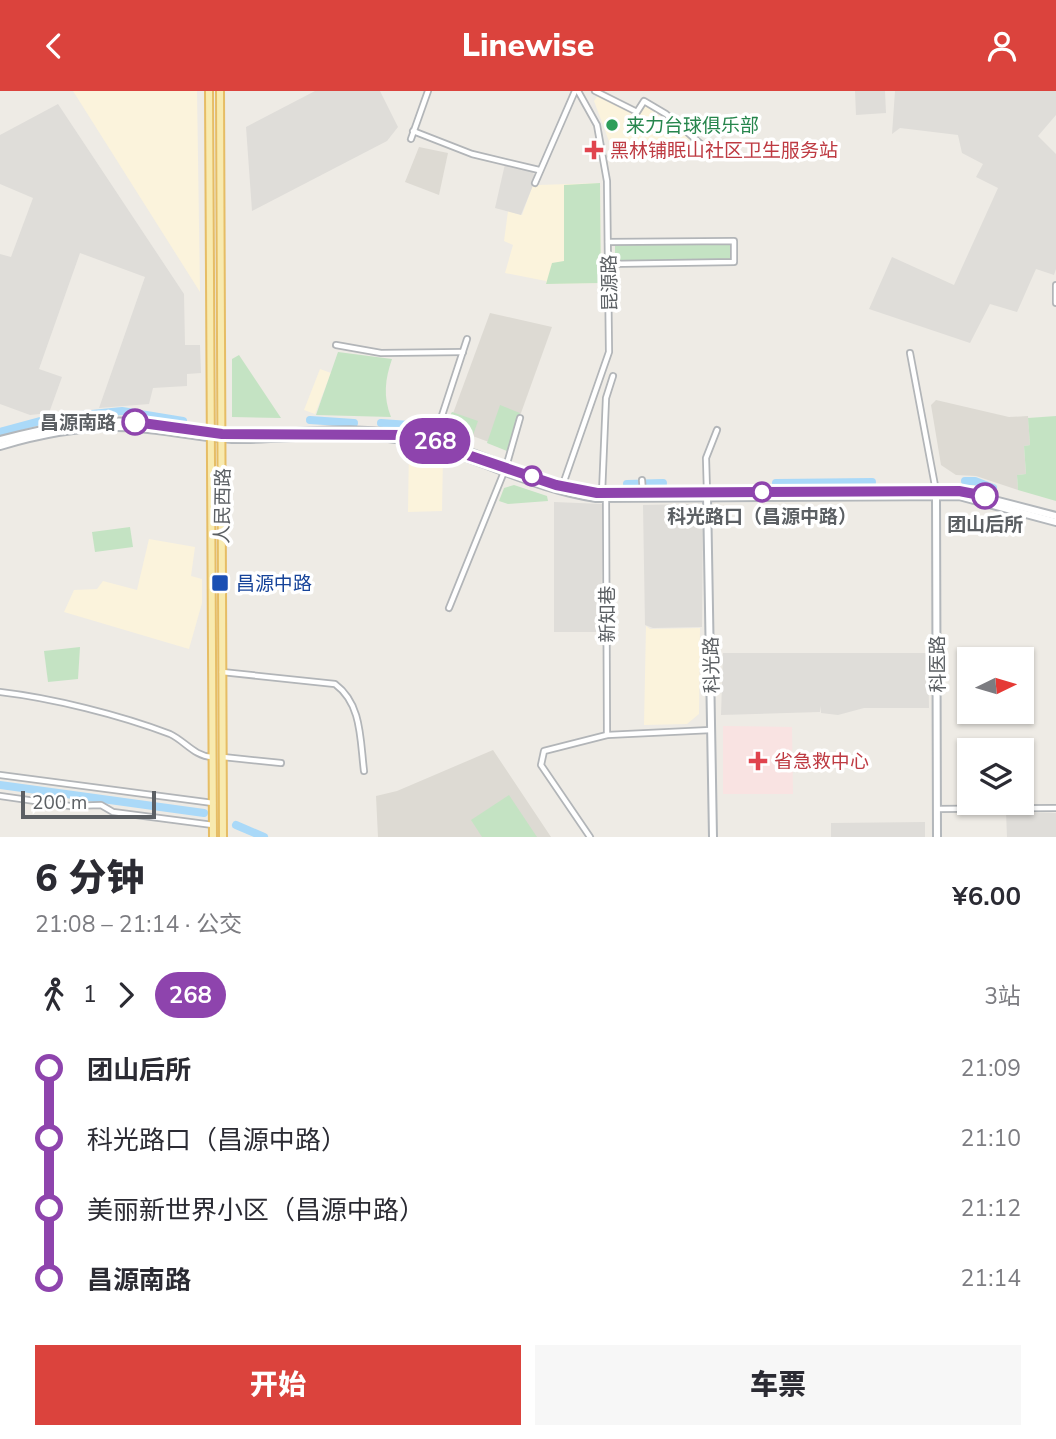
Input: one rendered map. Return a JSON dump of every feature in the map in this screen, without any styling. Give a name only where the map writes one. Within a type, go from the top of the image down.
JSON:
[{"type":"main road","name":"人民西路","points":[[209,91],[213,436],[213,837]]},
{"type":"main road","name":"人民西路","points":[[220,91],[223,837]]},
{"type":"main road","points":[[0,440],[84,423],[135,422],[213,436]]},
{"type":"main road","points":[[0,446],[85,428],[135,428],[213,436],[392,433],[433,442],[562,487],[604,496],[979,494],[1056,516]]},
{"type":"main road","points":[[604,496],[643,492],[707,496]]},
{"type":"main road","points":[[936,494],[978,499],[1056,521]]},
{"type":"main road","name":"科医路","points":[[936,494],[937,837]]},
{"type":"main road","name":"科光路","points":[[707,496],[713,837]]},
{"type":"street","points":[[411,139],[428,91]]},
{"type":"street","points":[[535,183],[576,91]]},
{"type":"street","name":"昆源路","points":[[562,487],[608,360],[608,242],[603,148],[597,125],[576,91]]},
{"type":"street","points":[[595,91],[637,112],[644,101],[666,114],[709,151]]},
{"type":"street","points":[[413,131],[472,153],[539,170]]},
{"type":"street","points":[[608,242],[734,241],[734,262],[608,264]]},
{"type":"street","points":[[1056,285],[1056,303]]},
{"type":"street","points":[[433,442],[467,339]]},
{"type":"street","points":[[336,345],[381,353],[463,352]]},
{"type":"street","points":[[910,353],[936,494]]},
{"type":"street","name":"新知巷","points":[[607,735],[602,482],[606,404],[613,376]]},
{"type":"street","points":[[449,608],[511,452],[520,418]]},
{"type":"street","points":[[707,496],[707,453],[716,431]]},
{"type":"street","points":[[642,480],[643,492]]},
{"type":"street","points":[[222,672],[334,684],[348,694],[355,706],[364,771]]},
{"type":"street","points":[[0,691],[43,698],[168,734],[200,755],[212,757]]},
{"type":"street","points":[[590,837],[541,765],[540,757],[549,747],[607,735],[712,730]]},
{"type":"street","points":[[222,756],[281,763]]},
{"type":"street","points":[[0,775],[213,803]]},
{"type":"street","points":[[0,796],[70,806],[101,804],[113,811],[213,825]]},
{"type":"street","points":[[937,809],[1056,808]]},
{"type":"shaded area","points":[[73,91],[197,91],[200,292]]},
{"type":"shaded area","points":[[315,91],[380,91],[398,127],[387,141],[252,211],[246,127]]},
{"type":"shaded area","points":[[855,91],[885,91],[886,113],[856,115]]},
{"type":"shaded area","points":[[895,91],[1056,91],[1056,115],[1038,136],[1056,154],[1054,275],[1036,269],[1017,312],[990,304],[970,343],[869,309],[892,257],[954,285],[998,188],[976,177],[983,164],[962,153],[958,135],[900,128],[892,134]]},
{"type":"shaded area","points":[[598,95],[637,116],[644,105],[689,136],[691,144],[613,152],[594,101]]},
{"type":"shaded area","points":[[58,104],[184,294],[185,345],[200,345],[201,373],[187,374],[187,386],[153,388],[149,404],[99,408],[145,277],[80,253],[39,369],[62,377],[49,413],[30,415],[0,404],[0,254],[11,257],[33,198],[0,184],[0,135]]},
{"type":"shaded area","points":[[419,147],[448,153],[439,195],[405,182]]},
{"type":"shaded area","points":[[505,164],[532,171],[536,178],[521,215],[495,208]]},
{"type":"shaded area","points":[[534,182],[538,185],[600,183],[601,283],[546,284],[546,281],[505,273],[513,245],[504,241],[508,211],[522,215]]},
{"type":"shaded area","points":[[490,313],[552,327],[508,449],[448,427]]},
{"type":"shaded area","points":[[320,369],[331,373],[315,414],[304,410]]},
{"type":"shaded area","points":[[936,400],[1009,417],[1028,416],[1030,445],[1024,446],[1026,474],[1017,475],[1018,490],[976,476],[956,475],[941,465],[931,405]]},
{"type":"shaded area","points":[[409,446],[443,455],[442,511],[408,512]]},
{"type":"shaded area","points":[[554,502],[603,504],[601,632],[554,632]]},
{"type":"shaded area","points":[[689,504],[703,520],[702,627],[653,628],[645,625],[643,505]]},
{"type":"shaded area","points":[[149,539],[195,547],[191,576],[202,579],[202,603],[189,649],[64,612],[74,590],[97,589],[103,581],[137,590]]},
{"type":"shaded area","points":[[646,626],[650,629],[700,628],[699,714],[687,724],[644,725]]},
{"type":"shaded area","points":[[723,653],[928,653],[929,708],[864,708],[838,715],[821,713],[821,706],[820,712],[721,715]]},
{"type":"shaded area","name":"省急救中心","points":[[723,726],[792,727],[793,794],[723,794]]},
{"type":"shaded area","points":[[493,750],[551,837],[378,837],[376,796],[397,791]]},
{"type":"shaded area","points":[[1056,813],[1056,837],[1007,837],[1006,815]]},
{"type":"shaded area","points":[[925,822],[925,837],[831,837],[831,823]]},
{"type":"green space","points":[[600,183],[601,283],[546,284],[552,263],[564,261],[564,185]]},
{"type":"green space","points":[[732,243],[732,261],[615,263],[615,245]]},
{"type":"green space","points":[[338,352],[392,359],[386,388],[391,417],[316,415]]},
{"type":"green space","points":[[239,355],[281,418],[232,417],[232,359]]},
{"type":"green space","points":[[500,405],[520,413],[507,451],[487,443]]},
{"type":"green space","points":[[452,412],[478,421],[472,438],[444,427]]},
{"type":"green space","points":[[1056,416],[1056,501],[1018,490],[1017,475],[1026,474],[1024,446],[1030,445],[1028,418]]},
{"type":"green space","points":[[514,485],[547,496],[548,501],[508,504],[499,501],[504,488]]},
{"type":"green space","points":[[130,527],[133,547],[95,552],[92,532]]},
{"type":"green space","points":[[80,647],[78,679],[48,682],[44,651]]},
{"type":"green space","points":[[509,795],[537,837],[482,837],[471,820]]},
{"type":"waterway","points":[[0,432],[51,418],[122,411],[183,421]]},
{"type":"waterway","points":[[310,420],[354,423]]},
{"type":"waterway","points":[[381,423],[410,425]]},
{"type":"waterway","points":[[965,481],[975,481],[993,488]]},
{"type":"waterway","points":[[776,483],[872,482]]},
{"type":"waterway","points":[[627,484],[663,483]]},
{"type":"waterway","points":[[0,785],[204,813]]},
{"type":"waterway","points":[[236,825],[264,837]]},
{"type":"bus line","name":"268","points":[[135,422],[222,434],[359,432],[409,435],[434,441],[556,485],[597,493],[959,491],[985,496]]},
{"type":"place","name":"来力台球俱乐部","points":[[612,125]]},
{"type":"place","name":"黑林铺眠山社区卫生服务站","points":[[594,150]]},
{"type":"place","name":"昌源南路","points":[[135,422]]},
{"type":"place","name":"科光路口（昌源中路）","points":[[762,492]]},
{"type":"place","name":"团山后所","points":[[985,496]]},
{"type":"place","name":"昌源中路","points":[[220,583]]},
{"type":"place","name":"省急救中心","points":[[758,761]]}]
